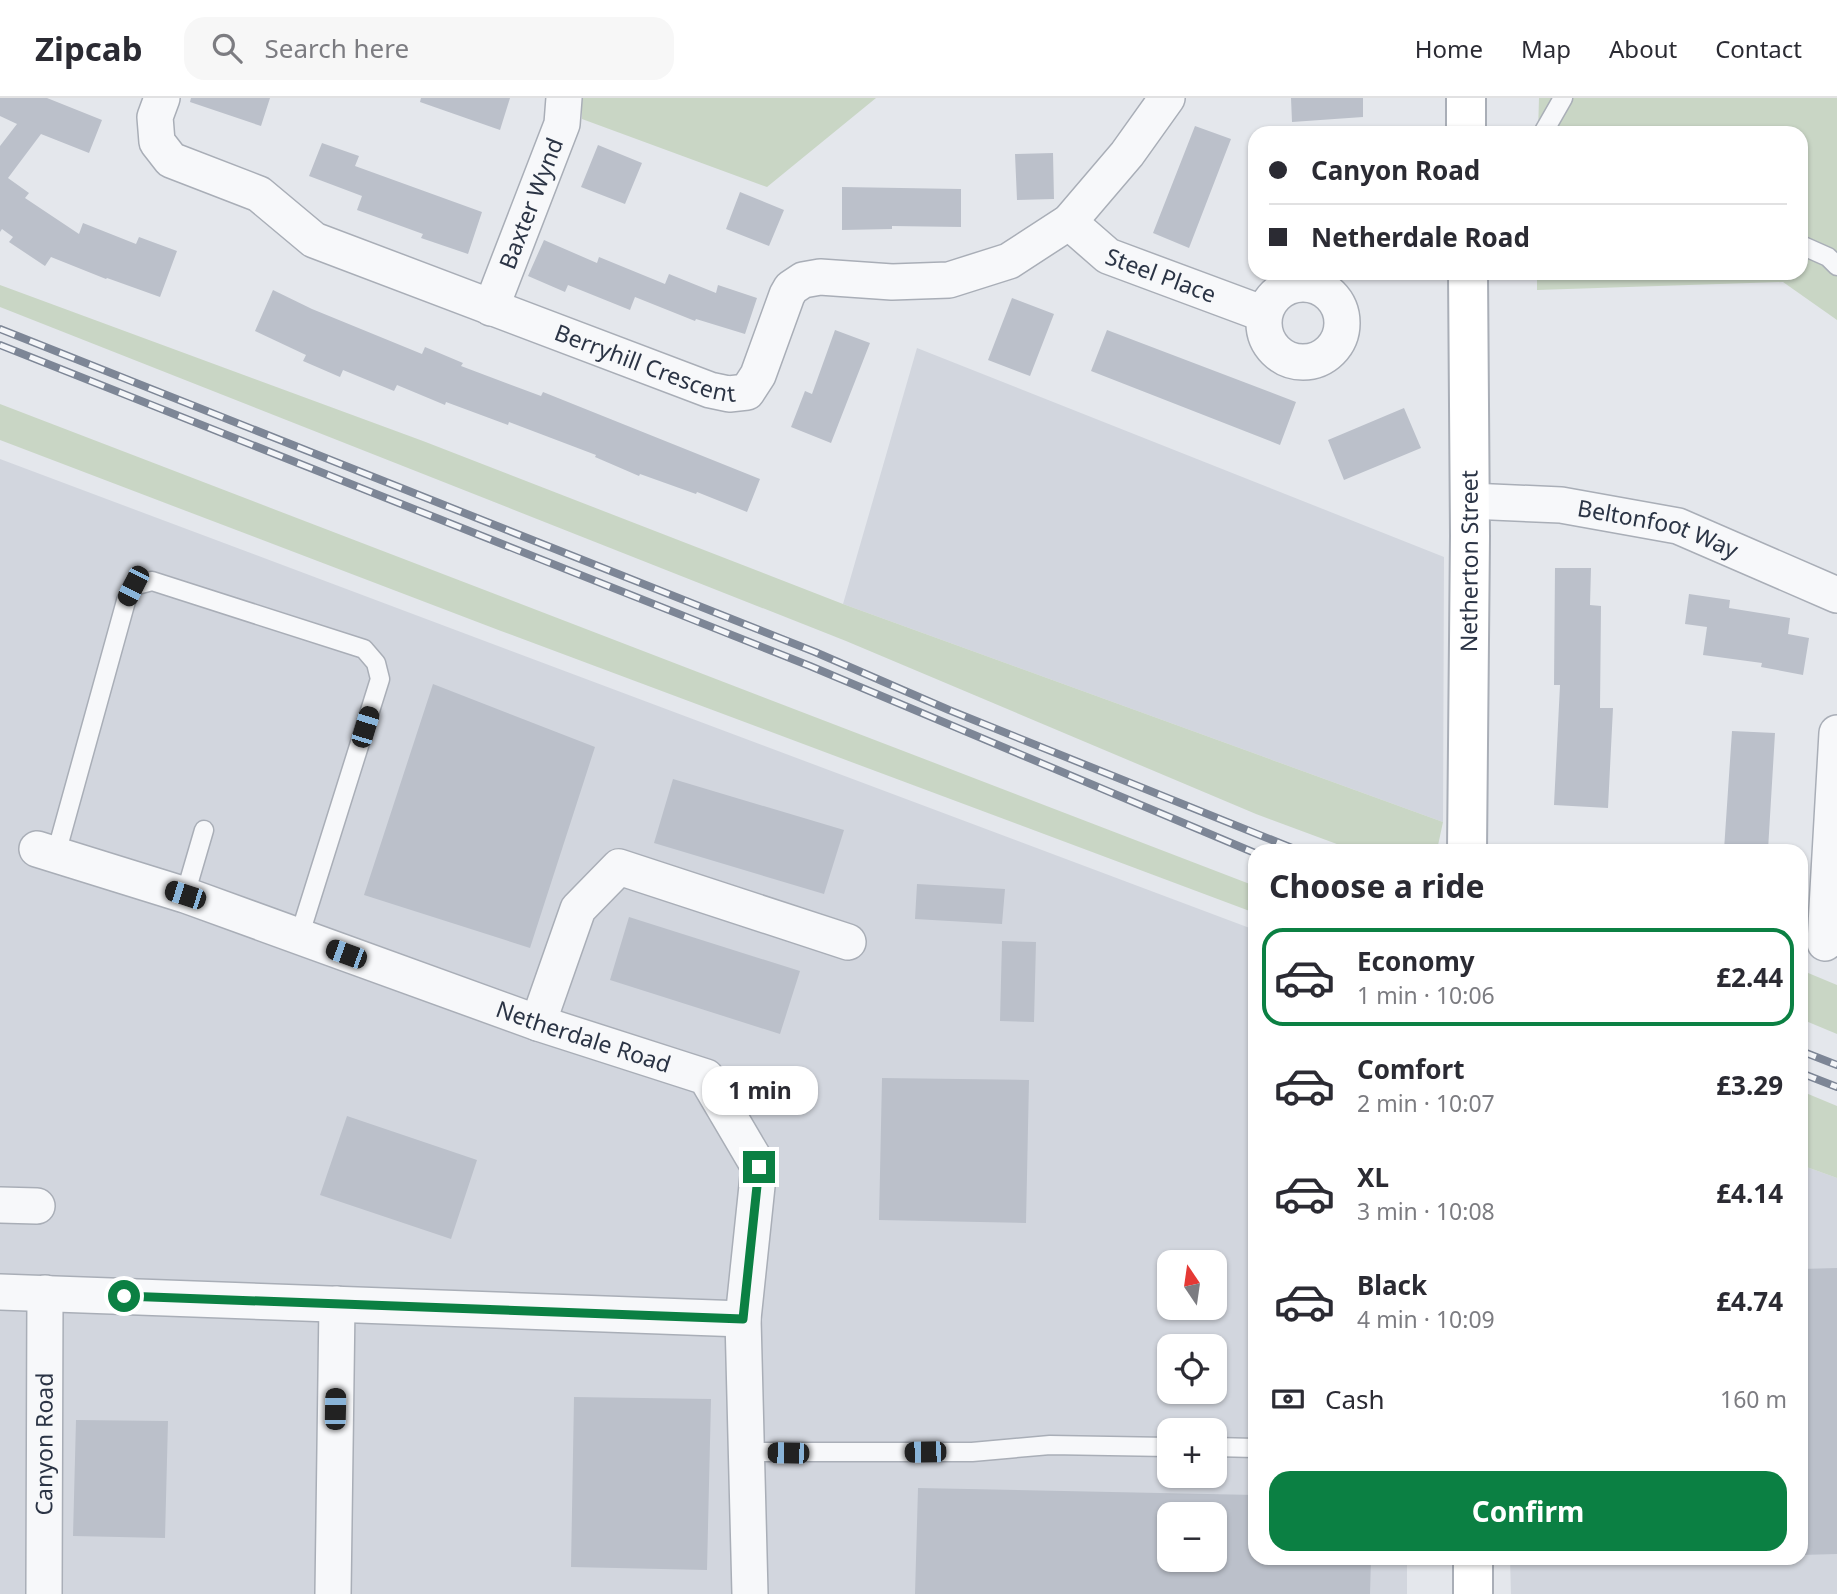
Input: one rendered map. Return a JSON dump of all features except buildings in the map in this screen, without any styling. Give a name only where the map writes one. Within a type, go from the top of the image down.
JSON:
[{"type":"street","name":"Berryhill Crescent","points":[[162,98],[155,117],[157,142],[171,160],[259,194],[314,240],[710,390],[729,394],[747,392],[758,375],[791,288],[803,280],[820,277],[892,282],[949,280],[1009,261],[1069,222],[1127,154],[1167,98]]},
{"type":"street","name":"Baxter Wynd","points":[[491,308],[562,124],[564,98]]},
{"type":"street","points":[[1466,98],[1466,126]]},
{"type":"street","name":"Steel Place","points":[[1069,222],[1108,256],[1264,314]]},
{"type":"street","name":"Netherton Street","points":[[1467,844],[1470,501],[1468,280]]},
{"type":"street","name":"Beltonfoot Way","points":[[1470,501],[1561,505],[1678,526],[1837,595]]},
{"type":"street","points":[[1825,943],[1815,879],[1837,733]]},
{"type":"street","name":"Netherdale Road","points":[[47,852],[185,895],[538,1023],[706,1077],[759,1167],[743,1319],[750,1594]]},
{"type":"street","points":[[538,1023],[578,909],[619,867],[848,942]]},
{"type":"street","points":[[0,1205],[37,1206]]},
{"type":"street","points":[[0,1292],[743,1319]]},
{"type":"street","name":"Canyon Road","points":[[44,1293],[44,1594]]},
{"type":"street","points":[[333,1594],[337,1304]]},
{"type":"street","points":[[1472,1565],[1473,1594]]},
{"type":"lane","points":[[1547,126],[1563,98]]},
{"type":"lane","points":[[1808,248],[1828,257],[1837,266]]},
{"type":"lane","points":[[47,852],[133,586],[152,581],[364,649],[376,663],[380,678],[299,937]]},
{"type":"lane","points":[[185,895],[204,830]]},
{"type":"lane","points":[[746,1452],[972,1452],[1050,1445],[1157,1447]]},
{"type":"lane","points":[[1227,1447],[1248,1448]]},
{"type":"shaded area","points":[[917,348],[1444,557],[1443,822],[843,604]]},
{"type":"shaded area","points":[[0,459],[1248,927],[1248,1565],[1407,1565],[1407,1594],[0,1594]]},
{"type":"shaded area","points":[[1808,1168],[1837,1178],[1837,1594],[1511,1594],[1510,1565],[1808,1565]]},
{"type":"green space","points":[[582,98],[876,98],[767,187],[582,119]]},
{"type":"green space","points":[[1539,98],[1837,98],[1837,320],[1783,282],[1537,290],[1537,280],[1808,280],[1808,126],[1538,126]]},
{"type":"green space","points":[[0,285],[423,441],[843,604],[1443,822],[1438,844],[1337,844],[1256,814],[846,641],[0,307]]},
{"type":"green space","points":[[0,404],[1248,883],[1248,910],[501,631],[0,440]]},
{"type":"green space","points":[[1808,973],[1837,985],[1837,1034],[1808,1022]]},
{"type":"green space","points":[[1808,1094],[1837,1106],[1837,1178],[1808,1168]]},
{"type":"railway","points":[[0,329],[815,652],[949,710],[1282,844]]},
{"type":"railway","points":[[0,345],[810,666],[1248,850]]},
{"type":"railway","points":[[1808,1054],[1837,1065]]},
{"type":"railway","points":[[1808,1076],[1837,1087]]},
{"type":"route","points":[[124,1296],[743,1319],[759,1167]]}]
